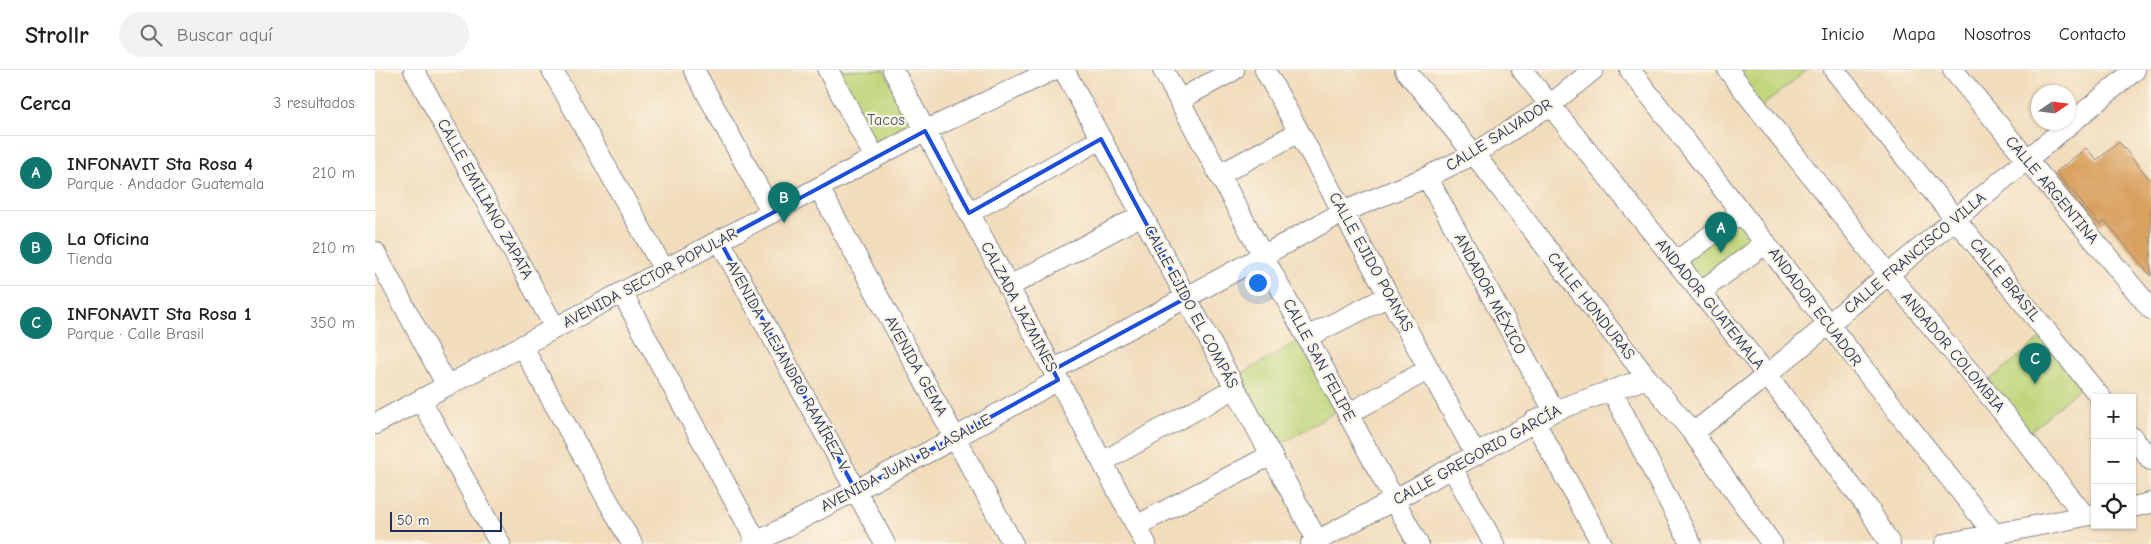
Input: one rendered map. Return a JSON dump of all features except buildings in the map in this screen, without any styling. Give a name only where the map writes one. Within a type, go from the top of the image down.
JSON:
[{"type":"street","name":"CALLE EMILIANO ZAPATA","points":[[414,70],[555,328]]},
{"type":"street","points":[[552,70],[664,270]]},
{"type":"street","points":[[694,70],[772,213]]},
{"type":"street","points":[[828,70],[875,158]]},
{"type":"street","name":"CALZADA JAZMINES","points":[[893,70],[1145,544]]},
{"type":"street","name":"AVENIDA SECTOR POPULAR","points":[[375,424],[925,131],[1053,70]]},
{"type":"street","name":"CALLE EJIDO EL COMPÁS","points":[[1064,70],[1271,455],[1316,543]]},
{"type":"street","name":"CALLE SAN FELIPE","points":[[1163,70],[1418,544]]},
{"type":"street","points":[[1179,100],[1235,70]]},
{"type":"street","name":"CALLE EJIDO POANAS","points":[[1265,70],[1476,455]]},
{"type":"street","name":"CALLE HONDURAS","points":[[1405,70],[1474,154],[1647,378],[1693,433],[1772,544]]},
{"type":"street","name":"ANDADOR GUATEMALA","points":[[1522,70],[1767,376],[1868,508],[1890,544]]},
{"type":"street","name":"CALLE SALVADOR","points":[[1186,298],[1343,212],[1427,177],[1474,154],[1550,104],[1593,70]]},
{"type":"street","name":"ANDADOR ECUADOR","points":[[1630,70],[1997,539]]},
{"type":"street","name":"ANDADOR COLOMBIA","points":[[1728,70],[1889,275],[2090,515]]},
{"type":"street","name":"CALLE BRASIL","points":[[1834,70],[2098,394]]},
{"type":"street","name":"CALLE ARGENTINA","points":[[1953,70],[2151,310]]},
{"type":"street","name":"CALLE FRANCISCO VILLA","points":[[1693,433],[1767,376],[2135,70]]},
{"type":"street","points":[[1219,175],[1299,132]]},
{"type":"street","points":[[969,213],[1101,139]]},
{"type":"street","name":"ANDADOR MÉXICO","points":[[1427,177],[1554,411]]},
{"type":"street","name":"AVENIDA GEMA","points":[[819,188],[1013,544]]},
{"type":"street","points":[[1676,262],[1741,212]]},
{"type":"street","points":[[1008,287],[1142,215]]},
{"type":"street","name":"AVENIDA ALEJANDRO RAMÍREZ V.","points":[[720,240],[885,544]]},
{"type":"street","points":[[1700,292],[1766,243]]},
{"type":"street","points":[[375,252],[447,386]]},
{"type":"street","points":[[622,293],[756,543]]},
{"type":"street","points":[[1307,337],[1389,296]]},
{"type":"street","name":"AVENIDA JUAN B. LASALLE","points":[[756,543],[955,438],[1055,375],[1186,298]]},
{"type":"street","points":[[522,346],[632,544]]},
{"type":"street","points":[[1348,414],[1429,369]]},
{"type":"street","name":"CALLE GREGORIO GARCÍA","points":[[1316,543],[1554,411],[1647,378]]},
{"type":"street","points":[[1102,462],[1235,388]]},
{"type":"street","points":[[1612,391],[1691,544]]},
{"type":"street","points":[[421,400],[500,544]]},
{"type":"street","points":[[1534,421],[1602,544]]},
{"type":"street","points":[[2134,439],[2151,460]]},
{"type":"street","points":[[1136,526],[1271,455]]},
{"type":"street","points":[[1452,468],[1494,544]]},
{"type":"street","points":[[2136,505],[2151,503]]},
{"type":"street","points":[[1945,544],[1997,539],[2090,515]]},
{"type":"highlighted area","points":[[925,131],[969,213],[1101,139],[1186,298],[1053,370],[1058,380],[856,491],[720,241]]},
{"type":"green space","name":"Tacos","points":[[835,70],[884,70],[918,130],[876,151]]},
{"type":"green space","points":[[1728,70],[1807,70],[1759,109]]},
{"type":"green space","points":[[1741,212],[1766,243],[1700,292],[1676,262]]},
{"type":"green space","points":[[2048,333],[2087,381],[2023,438],[1982,386]]},
{"type":"green space","points":[[1298,341],[1339,410],[1274,448],[1233,379]]},
{"type":"place","name":"La Oficina","points":[[784,223]]},
{"type":"place","name":"INFONAVIT Sta Rosa 4","points":[[1721,253]]},
{"type":"place","name":"INFONAVIT Sta Rosa 1","points":[[2035,384]]}]
